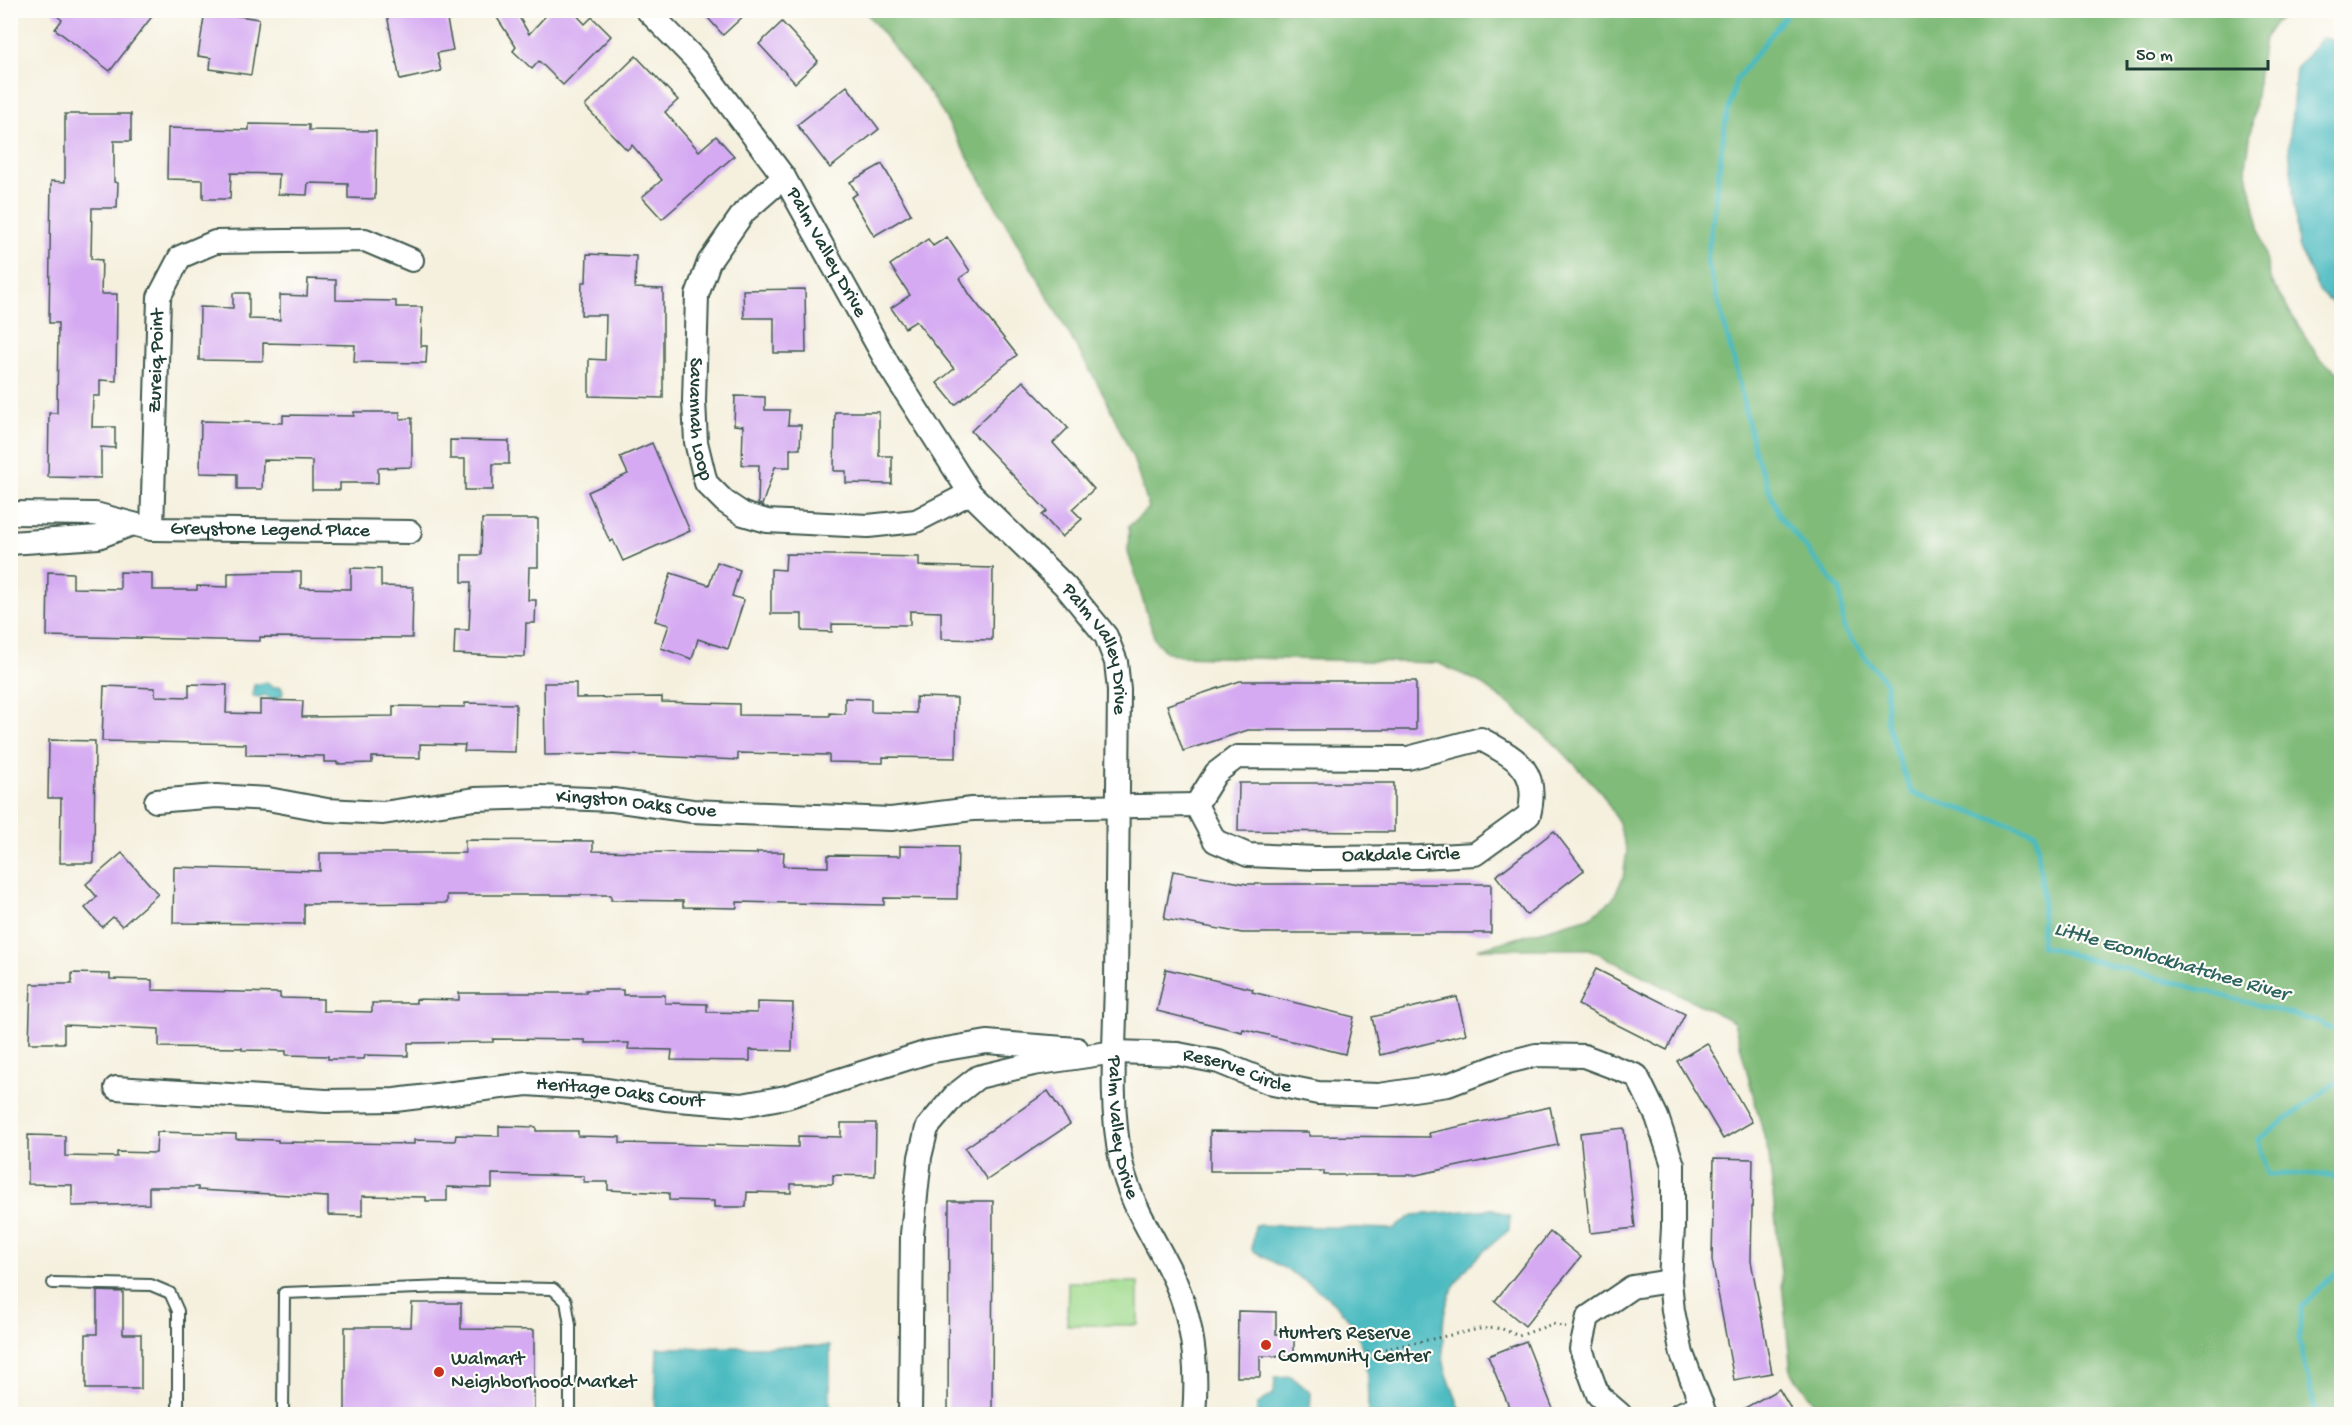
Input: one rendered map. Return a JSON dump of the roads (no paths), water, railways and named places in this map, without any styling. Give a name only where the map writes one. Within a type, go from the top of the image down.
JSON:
[{"type":"street","name":"Palm Valley Drive","points":[[647,10],[696,60],[784,177],[889,366],[970,493],[1065,586],[1106,636],[1116,662],[1119,690],[1114,1052],[1115,1105],[1121,1163],[1131,1195],[1144,1225],[1175,1281],[1189,1321],[1196,1377],[1194,1414]]},
{"type":"street","name":"Savannah Loop","points":[[784,177],[744,212],[709,262],[697,295],[694,401],[696,442],[706,483],[725,502],[743,514],[767,521],[868,526],[916,521],[970,493]]},
{"type":"street","name":"Zureiq Point","points":[[142,527],[159,297],[180,257],[215,242],[365,240],[412,260]]},
{"type":"street","name":"Greystone Legend Place","points":[[10,513],[95,514],[142,527]]},
{"type":"street","points":[[62,513],[62,539]]},
{"type":"street","name":"Greystone Legend Place","points":[[10,543],[98,537],[142,527],[410,532]]},
{"type":"street","name":"Oakdale Circle","points":[[1481,739],[1515,758],[1529,776],[1534,797],[1529,815],[1475,854],[1420,857],[1316,858],[1248,855],[1215,841],[1196,805],[1216,773],[1237,757],[1408,758],[1481,739]]},
{"type":"street","name":"Kingston Oaks Cove","points":[[156,801],[216,796],[258,798],[327,810],[383,813],[475,799],[540,797],[613,800],[692,811],[891,819],[972,809],[1118,808]]},
{"type":"street","points":[[1118,808],[1196,805]]},
{"type":"street","name":"Heritage Oaks Court","points":[[116,1088],[326,1101],[395,1100],[527,1084],[601,1089],[665,1099],[742,1105],[786,1097],[928,1052],[987,1042],[1114,1052]]},
{"type":"street","name":"Reserve Circle","points":[[910,1414],[912,1234],[920,1157],[927,1128],[956,1095],[978,1077],[1033,1064],[1114,1052],[1178,1054],[1219,1062],[1273,1084],[1318,1093],[1379,1095],[1448,1085],[1508,1062],[1536,1055],[1584,1056],[1637,1076],[1657,1116],[1673,1165],[1670,1281],[1682,1354],[1704,1410],[1680,1414]]},
{"type":"street","points":[[1620,1414],[1598,1395],[1581,1349],[1588,1317],[1632,1287],[1670,1281]]},
{"type":"lane","points":[[53,1283],[151,1285],[170,1293],[178,1311],[178,1414]]},
{"type":"lane","points":[[283,1414],[284,1293],[445,1287],[553,1288],[567,1301],[570,1325],[570,1414]]},
{"type":"water","points":[[2321,38],[2341,40],[2341,311],[2319,291],[2298,246],[2289,147],[2296,69]]},
{"type":"water","points":[[267,682],[272,687],[281,687],[282,696],[272,700],[265,695],[257,698],[252,695],[254,685]]},
{"type":"water","points":[[1493,1209],[1510,1216],[1509,1230],[1482,1253],[1461,1276],[1453,1289],[1443,1320],[1444,1364],[1462,1414],[1368,1414],[1366,1365],[1358,1336],[1350,1322],[1340,1309],[1313,1286],[1252,1250],[1255,1225],[1393,1229],[1413,1215]]},
{"type":"water","points":[[830,1346],[830,1414],[655,1414],[657,1348]]},
{"type":"water","points":[[1291,1376],[1311,1393],[1310,1412],[1257,1414],[1257,1405],[1274,1393],[1275,1377]]},
{"type":"waterway","name":"Little Econlockhatchee River","points":[[1790,10],[1736,80],[1725,124],[1707,261],[1734,361],[1755,453],[1779,515],[1840,590],[1844,630],[1886,683],[1887,721],[1912,793],[2036,833],[2043,895],[2041,946],[2315,1021],[2342,1034]]},
{"type":"waterway","name":"Little Econlockhatchee River","points":[[2342,1078],[2258,1140],[2268,1174],[2333,1175],[2342,1188]]},
{"type":"waterway","name":"Little Econlockhatchee River","points":[[2316,1414],[2299,1339],[2301,1307],[2342,1266]]},
{"type":"place","name":"Hunters Reserve Community Center","points":[[1266,1345]]},
{"type":"place","name":"Walmart Neighborhood Market","points":[[439,1372]]}]
